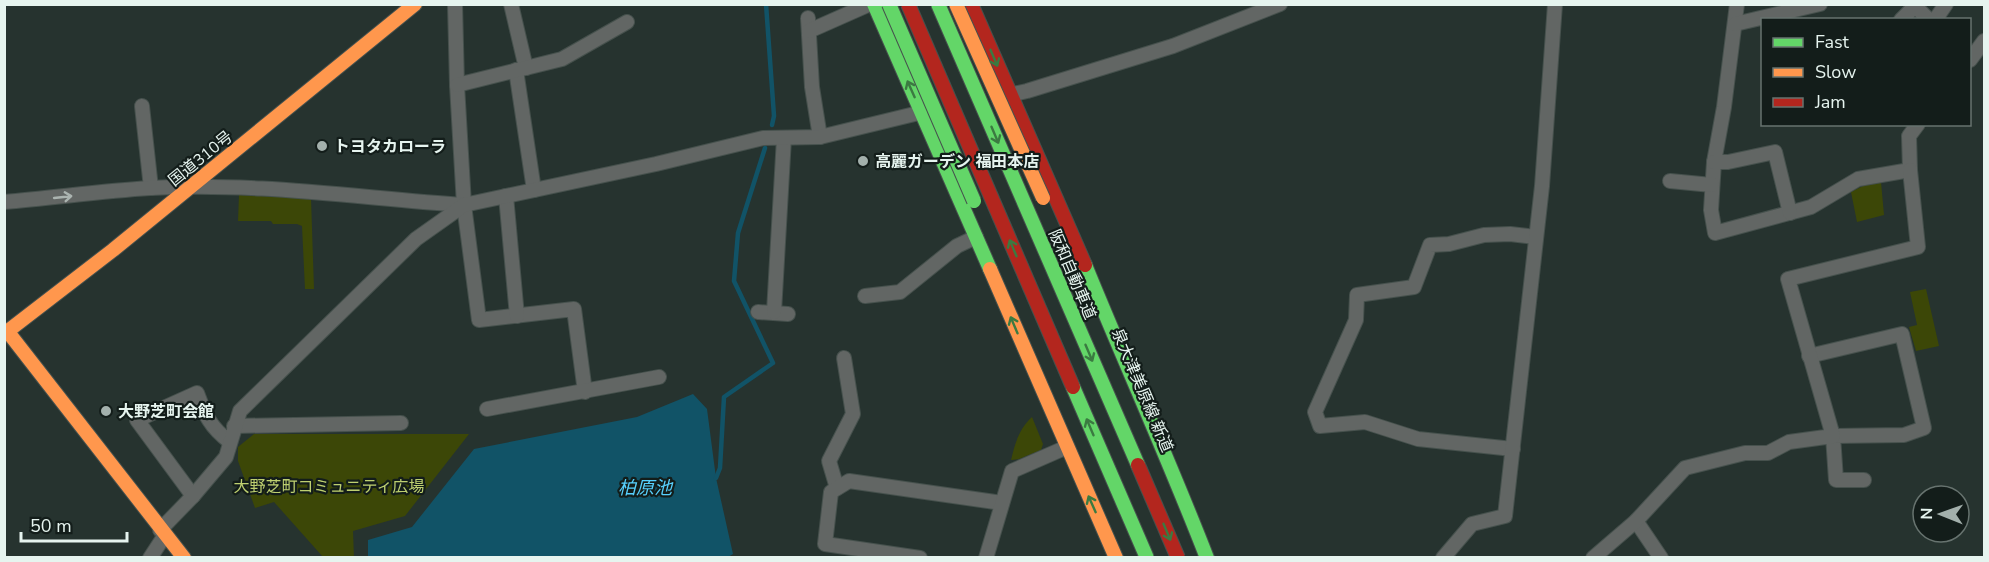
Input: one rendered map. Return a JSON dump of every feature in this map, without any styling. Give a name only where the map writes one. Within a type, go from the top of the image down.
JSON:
[{"type":"main road","name":"国道310号","points":[[6,333],[415,4]]},
{"type":"main road","points":[[872,4],[1116,558]]},
{"type":"main road","points":[[889,4],[1128,558]]},
{"type":"main road","points":[[908,4],[1147,558]]},
{"type":"main road","name":"阪和自動車道","points":[[938,4],[1178,558]]},
{"type":"main road","name":"泉大津美原線 新道","points":[[956,4],[1199,558]]},
{"type":"main road","points":[[971,4],[1080,254],[1207,558]]},
{"type":"main road","points":[[6,333],[183,558]]},
{"type":"street","points":[[455,4],[464,205],[479,320],[574,309],[585,392]]},
{"type":"street","points":[[511,4],[521,69],[534,190]]},
{"type":"street","points":[[820,137],[812,87],[808,25],[872,4]]},
{"type":"street","points":[[4,202],[151,188],[189,188],[315,192],[464,205],[656,164],[763,138],[820,137],[921,112],[1011,95],[1173,46],[1280,4]]},
{"type":"street","points":[[1443,558],[1472,524],[1506,516],[1536,237],[1555,4]]},
{"type":"street","points":[[1737,4],[1724,107],[1714,162],[1711,210],[1715,233],[1811,207],[1858,179],[1910,170]]},
{"type":"street","points":[[1735,24],[1820,4]]},
{"type":"street","points":[[1936,18],[1946,4]]},
{"type":"street","points":[[1903,18],[1915,6],[1927,18]]},
{"type":"street","points":[[457,86],[562,59],[627,22]]},
{"type":"street","points":[[1971,58],[1984,41]]},
{"type":"street","points":[[142,106],[151,188]]},
{"type":"street","points":[[1864,480],[1836,480],[1833,436],[1788,279],[1918,247],[1909,136],[1916,126]]},
{"type":"street","points":[[758,312],[781,313],[784,138]]},
{"type":"street","points":[[1714,162],[1728,162],[1775,152],[1790,213]]},
{"type":"street","points":[[1670,181],[1712,185]]},
{"type":"street","points":[[506,196],[517,316]]},
{"type":"street","points":[[150,558],[162,532],[226,457],[240,411],[416,239],[464,205]]},
{"type":"street","points":[[1513,449],[1418,439],[1365,422],[1320,426],[1315,412],[1356,320],[1357,296],[1414,287],[1430,245],[1449,244],[1484,235],[1510,234],[1536,237]]},
{"type":"street","points":[[865,296],[900,292],[957,246],[976,237]]},
{"type":"street","points":[[1593,558],[1636,521],[1685,468],[1745,453],[1768,453],[1789,442],[1833,436],[1904,435],[1924,428],[1902,334],[1809,356]]},
{"type":"street","points":[[837,488],[829,461],[853,414],[844,358]]},
{"type":"street","points":[[487,409],[659,377]]},
{"type":"street","points":[[193,496],[136,420],[196,393],[205,417],[218,433],[230,442]]},
{"type":"street","points":[[234,426],[401,423]]},
{"type":"street","points":[[986,558],[1012,471],[1067,447]]},
{"type":"street","points":[[920,558],[825,544],[831,492],[849,481],[1002,503]]},
{"type":"street","points":[[1636,521],[1661,558]]},
{"type":"green space","points":[[1881,182],[1884,215],[1857,222],[1851,192],[1865,185]]},
{"type":"green space","points":[[239,195],[311,198],[314,289],[305,289],[302,226],[273,224],[271,221],[238,221]]},
{"type":"green space","points":[[1926,289],[1939,346],[1916,351],[1909,327],[1917,325],[1910,292]]},
{"type":"green space","points":[[1032,417],[1043,444],[1041,450],[1011,460],[1018,437]]},
{"type":"green space","name":"大野芝町コミュニティ広場","points":[[254,434],[469,434],[405,516],[353,531],[354,558],[323,557],[274,502],[255,508],[238,461],[238,447]]},
{"type":"water","name":"柏原池","points":[[693,394],[707,409],[716,478],[733,554],[728,557],[368,557],[368,540],[412,527],[474,449],[637,417]]},
{"type":"waterway","points":[[766,4],[774,116],[772,125]]},
{"type":"waterway","points":[[716,478],[720,468],[724,397],[773,363],[734,281],[738,233],[765,148]]},
{"type":"traffic: fast","points":[[874,4],[990,269]]},
{"type":"traffic: fast","points":[[889,4],[974,201]]},
{"type":"traffic: fast","points":[[938,4],[1138,465]]},
{"type":"traffic: fast","points":[[1085,265],[1207,558]]},
{"type":"traffic: fast","points":[[1073,387],[1147,558]]},
{"type":"traffic: slow","points":[[4,334],[113,250],[415,4]]},
{"type":"traffic: slow","points":[[956,4],[1043,198]]},
{"type":"traffic: slow","points":[[990,269],[1116,558]]},
{"type":"traffic: slow","points":[[8,332],[184,558]]},
{"type":"traffic: jam","points":[[908,4],[1073,387]]},
{"type":"traffic: jam","points":[[971,4],[1085,265]]},
{"type":"traffic: jam","points":[[1138,465],[1178,558]]},
{"type":"place","name":"トヨタカローラ","points":[[322,146]]},
{"type":"place","name":"高麗ガーデン 福田本店","points":[[863,161]]},
{"type":"place","name":"大野芝町会館","points":[[106,411]]}]
